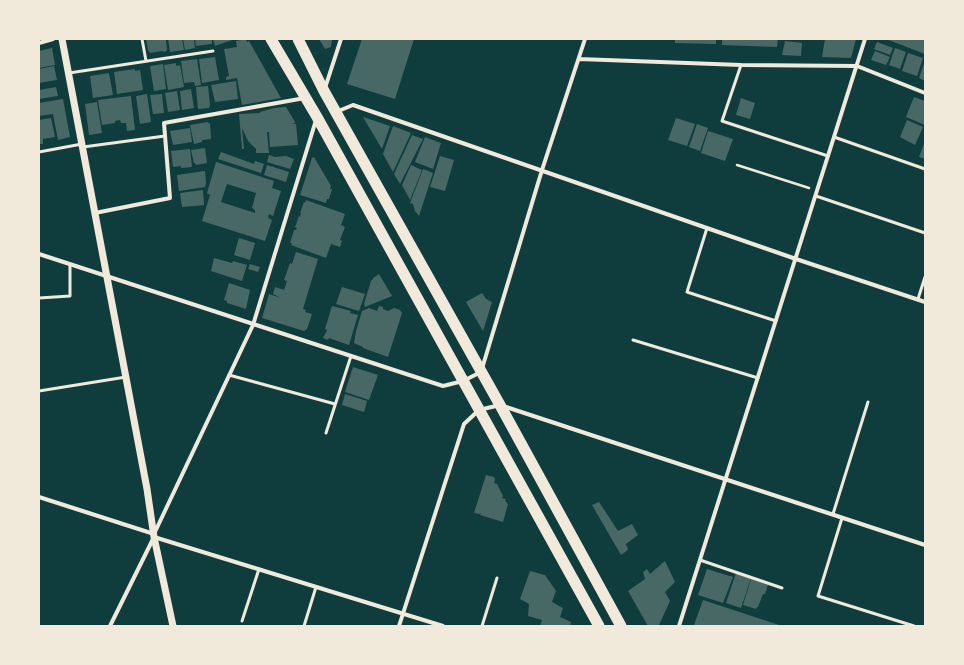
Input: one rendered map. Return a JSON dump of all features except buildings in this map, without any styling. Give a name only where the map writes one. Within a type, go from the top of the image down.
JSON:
[{"type":"highway","points":[[271,39],[317,117],[599,626]]},
{"type":"highway","points":[[298,39],[324,91],[500,405],[621,626]]},
{"type":"street","points":[[39,43],[53,39]]},
{"type":"street","points":[[62,39],[147,489],[154,535],[174,626]]},
{"type":"street","points":[[324,91],[341,39]]},
{"type":"street","points":[[39,254],[443,386],[463,381],[481,372],[542,170],[586,39]]},
{"type":"street","points":[[679,626],[865,39]]},
{"type":"street","points":[[579,59],[856,66],[925,92]]},
{"type":"street","points":[[95,213],[170,198],[164,123],[305,98]]},
{"type":"street","points":[[336,112],[353,105],[796,259],[925,302]]},
{"type":"street","points":[[110,626],[253,325],[317,117]]},
{"type":"street","points":[[399,626],[464,424],[479,410],[500,405],[925,545]]},
{"type":"street","points":[[39,497],[259,569],[443,626]]},
{"type":"lane","points":[[142,39],[146,61]]},
{"type":"lane","points":[[69,73],[214,51]]},
{"type":"lane","points":[[741,64],[722,121],[828,156]]},
{"type":"lane","points":[[39,152],[165,136]]},
{"type":"lane","points":[[834,137],[925,169]]},
{"type":"lane","points":[[817,194],[925,233]]},
{"type":"lane","points":[[707,228],[687,292],[776,321]]},
{"type":"lane","points":[[39,298],[70,296],[70,264]]},
{"type":"lane","points":[[918,299],[925,277]]},
{"type":"lane","points":[[633,340],[758,378]]},
{"type":"lane","points":[[326,433],[351,356]]},
{"type":"lane","points":[[229,375],[335,404]]},
{"type":"lane","points":[[39,391],[126,378]]},
{"type":"lane","points":[[833,514],[868,402]]},
{"type":"lane","points":[[842,518],[818,596],[914,626]]},
{"type":"lane","points":[[700,560],[782,588]]},
{"type":"lane","points":[[242,621],[259,569]]},
{"type":"lane","points":[[482,626],[497,578]]},
{"type":"lane","points":[[304,626],[316,587]]},
{"type":"path","points":[[737,165],[817,194]]}]
